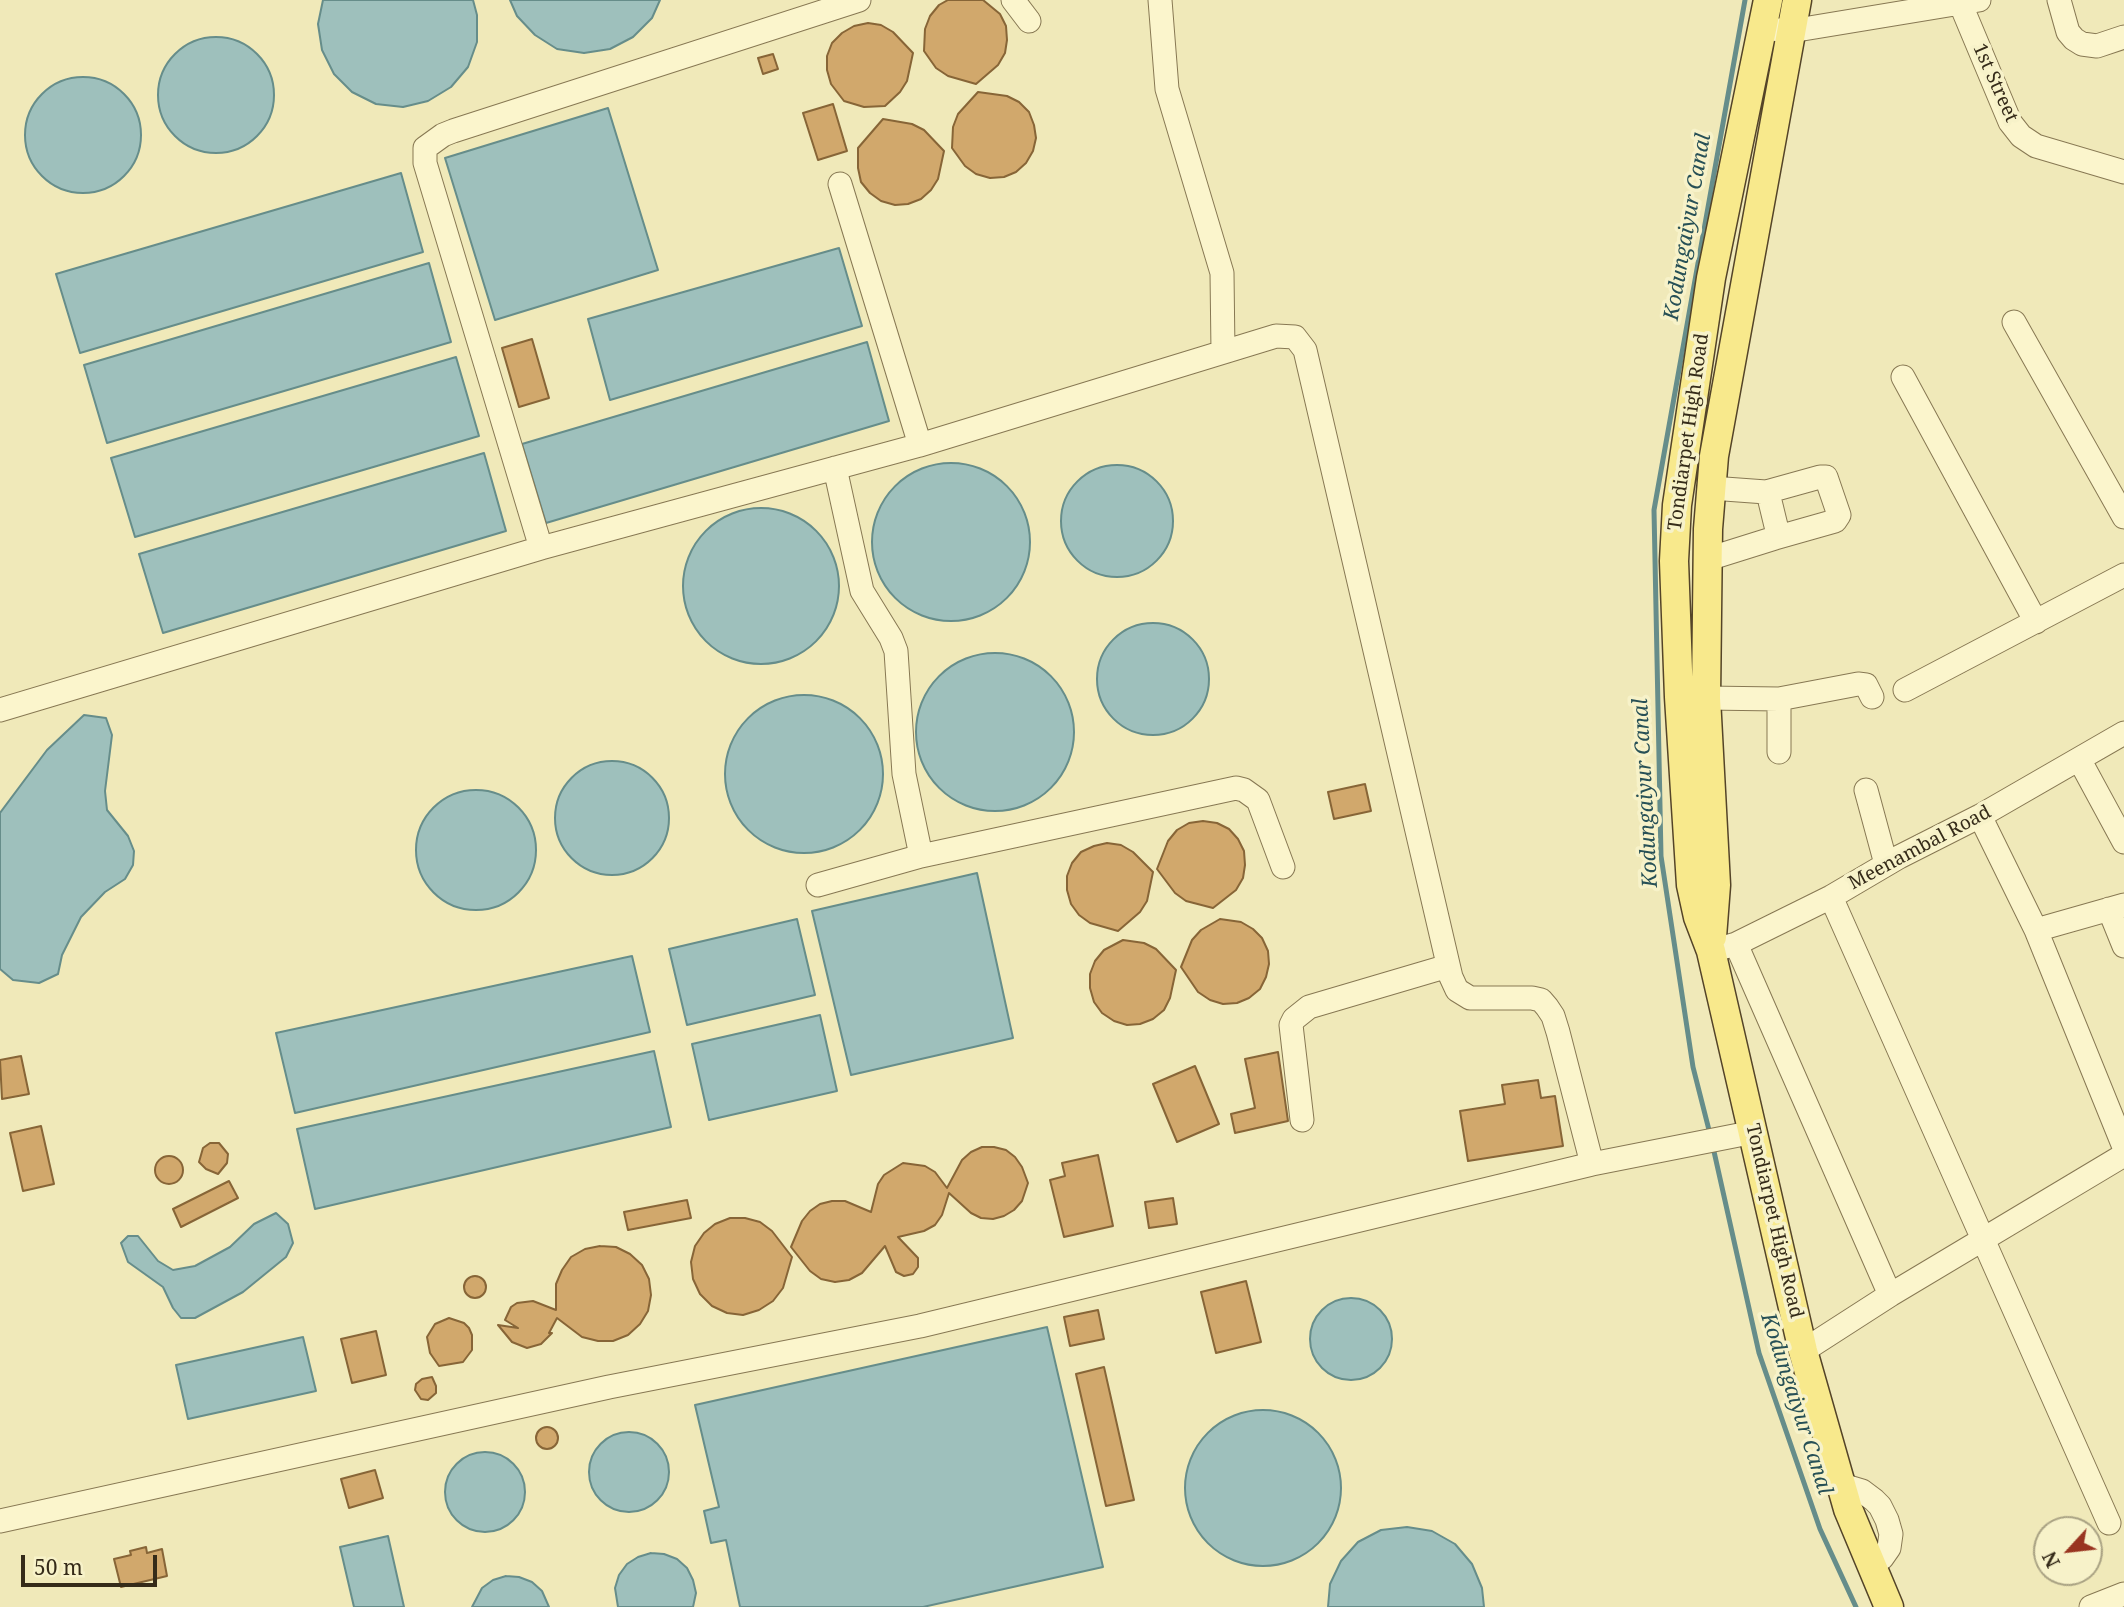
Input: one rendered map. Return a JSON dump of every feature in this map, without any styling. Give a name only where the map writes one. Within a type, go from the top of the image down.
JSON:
[{"type":"main road","name":"Tondiarpet High Road","points":[[1723,947],[1698,917],[1691,885],[1679,697],[1674,561],[1677,505],[1711,278],[1768,0]]},
{"type":"main road","name":"Tondiarpet High Road","points":[[1797,0],[1714,456],[1711,488],[1707,559],[1706,698],[1716,885],[1723,947],[1754,1132],[1803,1351],[1848,1509],[1889,1607]]},
{"type":"street","points":[[541,548],[425,163],[425,148],[453,131],[859,0]]},
{"type":"street","points":[[1013,0],[1029,21]]},
{"type":"street","points":[[1160,0],[1167,89],[1222,273],[1223,352]]},
{"type":"street","points":[[2059,0],[2068,32],[2082,44],[2097,46],[2124,37]]},
{"type":"street","points":[[1761,28],[1791,31],[1970,2]]},
{"type":"street","name":"1st Street","points":[[1970,2],[2010,122],[2021,136],[2036,146],[2124,172]]},
{"type":"street","points":[[840,184],[920,445]]},
{"type":"street","points":[[2014,322],[2124,517]]},
{"type":"street","points":[[0,710],[541,548],[920,445],[1276,336],[1289,335],[1299,340],[1305,349],[1453,984],[1463,995],[1471,998],[1532,998],[1541,1000],[1547,1007],[1558,1032],[1592,1164]]},
{"type":"street","points":[[1902,377],[2036,622]]},
{"type":"street","points":[[835,468],[860,583],[896,651],[904,774],[921,856]]},
{"type":"street","points":[[1707,559],[1835,521],[1839,515],[1826,477],[1766,492],[1711,488]]},
{"type":"street","points":[[1766,492],[1777,530],[1775,538]]},
{"type":"street","points":[[1905,690],[2124,575]]},
{"type":"street","points":[[1706,698],[1779,699],[1858,684],[1866,685],[1871,697]]},
{"type":"street","points":[[1779,699],[1779,751]]},
{"type":"street","name":"Meenambal Road","points":[[1723,947],[1831,897],[2124,733]]},
{"type":"street","points":[[2079,759],[2124,842]]},
{"type":"street","points":[[818,885],[921,856],[1236,788],[1258,800],[1283,867]]},
{"type":"street","points":[[1866,790],[1886,864]]},
{"type":"street","points":[[1980,816],[2036,930],[2124,1147]]},
{"type":"street","points":[[1831,897],[2109,1523]]},
{"type":"street","points":[[2036,930],[2116,907],[2124,946]]},
{"type":"street","points":[[1723,947],[1890,1295]]},
{"type":"street","points":[[1302,1121],[1291,1025],[1294,1018],[1309,1007],[1448,966]]},
{"type":"street","points":[[0,1521],[609,1387],[920,1326],[1592,1164],[1694,1146],[1754,1132]]},
{"type":"street","points":[[1803,1351],[1890,1295],[2124,1155]]},
{"type":"street","points":[[2091,1607],[2124,1594]]},
{"type":"water","points":[[323,0],[473,0],[477,15],[477,42],[468,67],[451,87],[428,101],[403,107],[376,104],[352,92],[334,74],[322,50],[318,24]]},
{"type":"water","points":[[510,0],[660,0],[652,18],[633,37],[610,49],[584,53],[557,49],[535,35],[517,16]]},
{"type":"water","points":[[216,37],[238,42],[257,54],[269,73],[274,95],[269,117],[257,136],[238,148],[216,153],[194,148],[175,136],[163,117],[158,95],[163,73],[175,54],[194,42]]},
{"type":"water","points":[[83,77],[105,81],[124,94],[137,113],[141,135],[137,157],[124,176],[105,189],[83,193],[61,189],[42,176],[29,157],[25,135],[29,113],[42,94],[61,81]]},
{"type":"water","points":[[608,108],[658,270],[495,320],[445,158]]},
{"type":"water","points":[[401,173],[423,252],[80,353],[56,274]]},
{"type":"water","points":[[839,248],[862,326],[610,400],[588,319]]},
{"type":"water","points":[[429,263],[451,342],[107,443],[84,365]]},
{"type":"water","points":[[867,342],[889,421],[546,523],[522,444]]},
{"type":"water","points":[[456,357],[479,436],[135,537],[111,458]]},
{"type":"water","points":[[484,453],[506,531],[163,633],[139,554]]},
{"type":"water","points":[[951,463],[981,469],[1007,486],[1024,512],[1030,542],[1024,572],[1007,598],[981,615],[951,621],[921,615],[895,598],[878,572],[872,542],[878,512],[895,486],[921,469]]},
{"type":"water","points":[[1117,465],[1138,470],[1156,482],[1168,500],[1173,521],[1168,542],[1156,560],[1138,572],[1117,577],[1096,572],[1078,560],[1066,542],[1061,521],[1066,500],[1078,482],[1096,470]]},
{"type":"water","points":[[761,508],[791,514],[816,531],[833,556],[839,586],[833,616],[816,641],[791,658],[761,664],[731,658],[706,641],[689,616],[683,586],[689,556],[706,531],[731,514]]},
{"type":"water","points":[[1153,623],[1174,628],[1192,640],[1204,658],[1209,679],[1204,700],[1192,718],[1174,730],[1153,735],[1132,730],[1114,718],[1102,700],[1097,679],[1102,658],[1114,640],[1132,628]]},
{"type":"water","points":[[995,653],[1025,659],[1051,676],[1068,702],[1074,732],[1068,762],[1051,788],[1025,805],[995,811],[965,805],[939,788],[922,762],[916,732],[922,702],[939,676],[965,659]]},
{"type":"water","points":[[804,695],[834,701],[860,718],[877,744],[883,774],[877,804],[860,830],[834,847],[804,853],[774,847],[748,830],[731,804],[725,774],[731,744],[748,718],[774,701]]},
{"type":"water","points":[[84,715],[106,718],[112,735],[105,791],[107,810],[128,836],[134,851],[133,865],[125,879],[105,892],[81,917],[62,955],[58,974],[39,983],[13,980],[0,969],[0,813],[47,750]]},
{"type":"water","points":[[612,761],[634,765],[652,778],[665,796],[669,818],[665,840],[652,858],[634,871],[612,875],[590,871],[572,858],[559,840],[555,818],[559,796],[572,778],[590,765]]},
{"type":"water","points":[[476,790],[499,795],[518,808],[531,827],[536,850],[531,873],[518,892],[499,905],[476,910],[453,905],[434,892],[421,873],[416,850],[421,827],[434,808],[453,795]]},
{"type":"water","points":[[977,873],[1013,1038],[851,1075],[812,911]]},
{"type":"water","points":[[797,919],[815,995],[687,1025],[669,949]]},
{"type":"water","points":[[632,956],[650,1032],[295,1113],[276,1033]]},
{"type":"water","points":[[820,1015],[837,1091],[709,1120],[692,1044]]},
{"type":"water","points":[[654,1051],[671,1127],[315,1209],[297,1129]]},
{"type":"water","points":[[276,1213],[288,1224],[293,1243],[286,1257],[243,1292],[195,1318],[181,1318],[163,1287],[128,1262],[121,1243],[128,1236],[138,1236],[158,1261],[173,1270],[195,1266],[230,1247],[254,1224]]},
{"type":"water","points":[[1351,1298],[1367,1301],[1380,1310],[1389,1323],[1392,1339],[1389,1355],[1380,1368],[1367,1377],[1351,1380],[1335,1377],[1322,1368],[1313,1355],[1310,1339],[1313,1323],[1322,1310],[1335,1301]]},
{"type":"water","points":[[1047,1327],[1103,1567],[923,1607],[740,1607],[726,1540],[711,1543],[704,1511],[719,1507],[695,1405]]},
{"type":"water","points":[[303,1337],[316,1391],[188,1419],[176,1365]]},
{"type":"water","points":[[1263,1410],[1293,1416],[1318,1433],[1335,1458],[1341,1488],[1335,1518],[1318,1543],[1293,1560],[1263,1566],[1233,1560],[1208,1543],[1191,1518],[1185,1488],[1191,1458],[1208,1433],[1233,1416]]},
{"type":"water","points":[[629,1432],[644,1435],[657,1444],[666,1457],[669,1472],[666,1487],[657,1500],[644,1509],[629,1512],[614,1509],[601,1500],[592,1487],[589,1472],[592,1457],[601,1444],[614,1435]]},
{"type":"water","points":[[485,1452],[500,1455],[513,1464],[522,1477],[525,1492],[522,1507],[513,1520],[500,1529],[485,1532],[470,1529],[457,1520],[448,1507],[445,1492],[448,1477],[457,1464],[470,1455]]},
{"type":"water","points":[[1407,1527],[1432,1531],[1455,1544],[1472,1564],[1482,1588],[1484,1607],[1328,1607],[1330,1584],[1341,1561],[1358,1542],[1381,1530]]},
{"type":"water","points":[[388,1536],[404,1607],[354,1607],[340,1547]]},
{"type":"water","points":[[651,1553],[677,1559],[687,1568],[696,1593],[693,1607],[618,1607],[615,1588],[619,1575],[627,1564]]},
{"type":"water","points":[[506,1576],[532,1582],[542,1591],[549,1607],[472,1607],[482,1588],[493,1580]]},
{"type":"building","points":[[948,0],[983,0],[1000,14],[1006,26],[1005,53],[998,65],[976,84],[948,76],[936,68],[924,51],[925,29],[930,16],[939,5]]},
{"type":"building","points":[[868,23],[881,25],[893,32],[913,53],[907,81],[885,106],[864,107],[844,101],[831,84],[827,70],[827,56],[832,43],[854,26]]},
{"type":"building","points":[[773,54],[778,69],[763,74],[758,58]]},
{"type":"building","points":[[978,92],[1007,96],[1019,102],[1029,112],[1034,125],[1036,138],[1033,151],[1026,163],[1016,172],[1004,177],[990,178],[976,174],[965,166],[952,148],[953,127],[958,114]]},
{"type":"building","points":[[833,104],[847,151],[818,160],[803,113]]},
{"type":"building","points":[[883,119],[912,124],[924,130],[944,151],[938,179],[931,190],[921,199],[908,204],[895,205],[881,201],[861,182],[858,148]]},
{"type":"building","points":[[532,339],[549,398],[519,407],[502,348]]},
{"type":"building","points":[[1365,784],[1371,811],[1334,819],[1328,792]]},
{"type":"building","points":[[1189,823],[1217,823],[1229,829],[1244,851],[1243,878],[1236,890],[1213,908],[1186,901],[1175,893],[1157,869],[1168,841],[1177,830]]},
{"type":"building","points":[[1107,843],[1121,845],[1133,852],[1153,872],[1147,901],[1140,912],[1118,931],[1090,923],[1079,915],[1071,904],[1067,890],[1067,876],[1072,863],[1081,852]]},
{"type":"building","points":[[1220,919],[1241,922],[1253,929],[1262,938],[1268,951],[1269,964],[1260,989],[1237,1003],[1223,1004],[1210,1000],[1198,992],[1181,967],[1192,940],[1201,930]]},
{"type":"building","points":[[1123,940],[1144,943],[1156,949],[1176,970],[1170,998],[1164,1010],[1153,1019],[1140,1024],[1127,1025],[1102,1013],[1094,1002],[1090,988],[1090,974],[1095,961],[1104,950]]},
{"type":"building","points":[[1278,1052],[1288,1121],[1235,1133],[1231,1114],[1255,1108],[1245,1059]]},
{"type":"building","points":[[21,1056],[29,1094],[2,1099],[0,1060]]},
{"type":"building","points":[[1195,1066],[1219,1124],[1177,1142],[1153,1084]]},
{"type":"building","points":[[1538,1080],[1541,1098],[1555,1096],[1563,1146],[1468,1161],[1460,1111],[1505,1104],[1502,1085]]},
{"type":"building","points":[[41,1126],[54,1184],[23,1191],[10,1133]]},
{"type":"building","points":[[210,1143],[219,1143],[228,1154],[227,1163],[218,1174],[206,1169],[199,1162],[203,1148]]},
{"type":"building","points":[[982,1147],[1006,1150],[1015,1157],[1028,1183],[1022,1201],[1004,1216],[981,1218],[971,1213],[949,1193],[942,1215],[935,1225],[924,1231],[898,1237],[918,1258],[918,1267],[913,1274],[904,1276],[896,1272],[885,1246],[862,1273],[849,1280],[835,1282],[821,1279],[810,1271],[791,1247],[802,1221],[820,1204],[845,1201],[871,1212],[878,1184],[884,1175],[903,1163],[925,1166],[935,1172],[947,1188],[962,1160]]},
{"type":"building","points":[[1098,1155],[1113,1226],[1064,1237],[1050,1180],[1065,1176],[1062,1163]]},
{"type":"building","points":[[169,1156],[179,1160],[183,1170],[179,1180],[169,1184],[159,1180],[155,1170],[159,1160]]},
{"type":"building","points":[[229,1181],[238,1198],[181,1227],[173,1209]]},
{"type":"building","points":[[1173,1198],[1177,1224],[1149,1228],[1145,1202]]},
{"type":"building","points":[[687,1200],[691,1218],[628,1230],[624,1212]]},
{"type":"building","points":[[730,1218],[760,1222],[772,1231],[792,1257],[783,1288],[773,1301],[759,1310],[743,1315],[727,1313],[712,1306],[700,1294],[693,1279],[691,1262],[695,1246],[715,1224]]},
{"type":"building","points":[[616,1247],[630,1254],[642,1265],[649,1279],[651,1295],[648,1311],[640,1324],[628,1335],[613,1341],[598,1341],[582,1337],[557,1318],[549,1333],[552,1333],[541,1344],[527,1348],[512,1342],[498,1325],[518,1328],[505,1320],[511,1307],[517,1303],[533,1301],[556,1310],[556,1284],[562,1270],[571,1257],[585,1249]]},
{"type":"building","points":[[475,1276],[483,1279],[486,1287],[483,1295],[475,1298],[467,1295],[464,1287],[467,1279]]},
{"type":"building","points":[[1246,1281],[1261,1342],[1216,1353],[1201,1292]]},
{"type":"building","points":[[1098,1310],[1104,1339],[1070,1346],[1064,1317]]},
{"type":"building","points":[[449,1318],[464,1323],[469,1328],[472,1350],[463,1362],[439,1366],[430,1353],[427,1337],[435,1324]]},
{"type":"building","points":[[376,1331],[386,1375],[352,1383],[341,1339]]},
{"type":"building","points":[[1104,1367],[1134,1500],[1106,1506],[1076,1374]]},
{"type":"building","points":[[432,1377],[436,1393],[428,1400],[421,1399],[415,1390],[416,1384],[422,1379]]},
{"type":"building","points":[[547,1427],[555,1430],[558,1438],[555,1446],[547,1449],[539,1446],[536,1438],[539,1430]]},
{"type":"building","points":[[375,1470],[383,1498],[349,1508],[341,1479]]},
{"type":"building","points":[[146,1547],[147,1553],[162,1549],[167,1576],[121,1587],[114,1559],[131,1555],[130,1551]]},
{"type":"waterway","name":"Kodungaiyur Canal","points":[[1710,1134],[1693,1067],[1661,856],[1654,510],[1745,0]]},
{"type":"waterway","name":"Kodungaiyur Canal","points":[[1713,1147],[1759,1353],[1820,1529],[1856,1607]]}]
